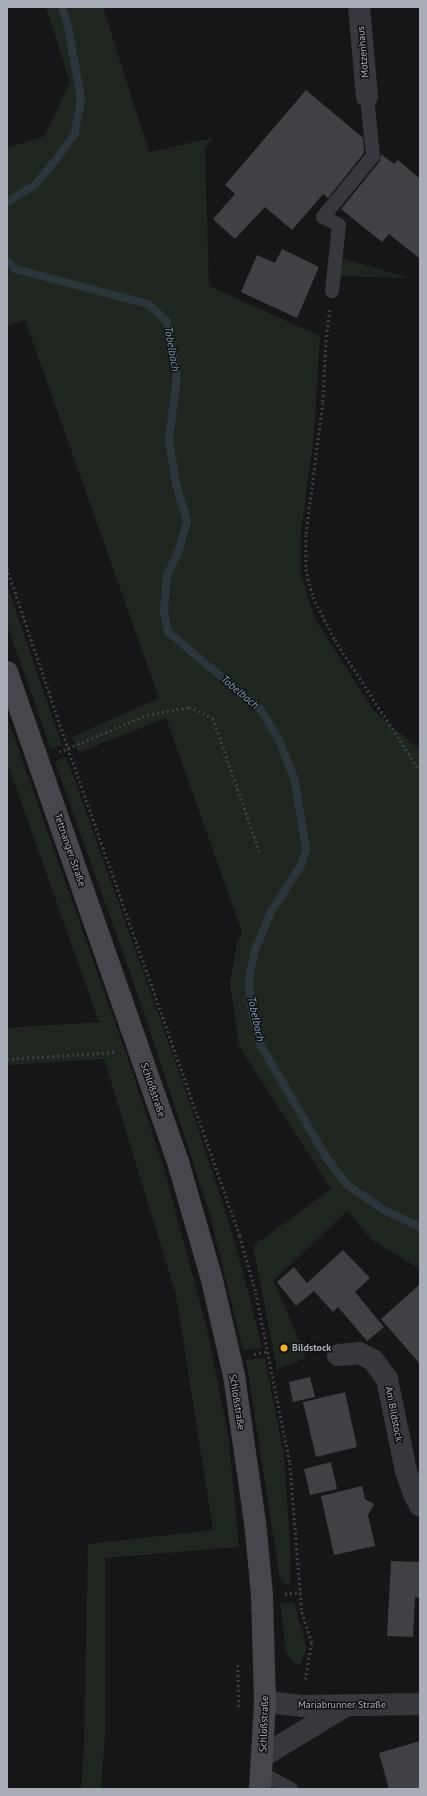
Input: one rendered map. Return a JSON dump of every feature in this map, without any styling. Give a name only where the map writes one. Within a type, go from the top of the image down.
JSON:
[{"type":"main road","name":"Tettnanger Straße","points":[[7,672],[136,1037]]},
{"type":"main road","name":"Schloßstraße","points":[[136,1037],[178,1162],[212,1280],[234,1375],[255,1522],[262,1588],[265,1702],[261,1773]]},
{"type":"street","name":"Motzenhaus","points":[[359,7],[367,96]]},
{"type":"street","name":"Am Bildstock","points":[[338,1355],[359,1353],[373,1360],[387,1379],[406,1471],[420,1506]]},
{"type":"street","name":"Mariabrunner Straße","points":[[265,1702],[301,1706],[348,1704],[420,1704]]},
{"type":"street","points":[[261,1773],[348,1704]]},
{"type":"lane","points":[[332,291],[339,224],[323,217],[373,156],[367,96]]},
{"type":"lane","points":[[261,1773],[291,1789]]},
{"type":"path","points":[[332,291],[326,345],[320,438],[306,535],[306,569],[313,597],[335,640],[420,770]]},
{"type":"path","points":[[68,748],[147,715],[189,707],[214,718],[260,853]]},
{"type":"path","points":[[7,1059],[112,1052],[136,1037]]},
{"type":"shaded area","points":[[46,7],[103,7],[149,152],[213,138],[205,148],[209,286],[320,336],[314,436],[301,532],[301,574],[315,619],[374,711],[420,750],[420,1269],[372,1240],[347,1211],[274,1280],[306,1358],[277,1369],[253,1246],[331,1189],[239,1046],[230,983],[237,943],[242,932],[166,718],[78,753],[72,737],[159,698],[25,320],[7,326],[7,148],[45,136],[70,82]]},
{"type":"shaded area","points":[[341,258],[389,272],[408,278],[340,276]]},
{"type":"shaded area","points":[[7,585],[62,745],[51,749],[7,625]]},
{"type":"shaded area","points":[[7,717],[128,1059],[165,1172],[208,1333],[229,1441],[239,1547],[105,1558],[105,1735],[101,1789],[81,1789],[84,1747],[88,1544],[213,1530],[176,1295],[104,1059],[7,1065],[7,1028],[99,1022],[7,762]]},
{"type":"shaded area","points":[[66,756],[185,1089],[230,1226],[262,1348],[243,1350],[210,1215],[146,1018],[55,762]]},
{"type":"shaded area","points":[[265,1358],[284,1455],[290,1543],[290,1584],[286,1585],[280,1579],[246,1360]]},
{"type":"shaded area","points":[[280,1603],[294,1603],[307,1647],[300,1666],[293,1662],[286,1652]]},
{"type":"building","points":[[306,90],[363,138],[364,153],[328,198],[323,194],[292,230],[265,207],[235,239],[213,219],[235,194],[225,185]]},
{"type":"building","points":[[381,154],[394,164],[398,160],[420,179],[420,259],[389,234],[382,242],[341,209],[380,161]]},
{"type":"building","points":[[282,249],[319,267],[297,318],[241,292],[257,255],[275,263]]},
{"type":"building","points":[[343,1250],[370,1278],[355,1292],[384,1327],[367,1341],[338,1307],[333,1312],[314,1291],[296,1306],[277,1282],[294,1267],[307,1283]]},
{"type":"building","points":[[420,1284],[420,1364],[381,1319]]},
{"type":"building","points":[[310,1377],[315,1397],[293,1402],[289,1382]]},
{"type":"building","points":[[345,1392],[357,1447],[316,1457],[303,1402]]},
{"type":"building","points":[[331,1462],[337,1489],[310,1495],[304,1469]]},
{"type":"building","points":[[362,1486],[365,1499],[374,1504],[368,1515],[375,1546],[334,1555],[321,1496]]},
{"type":"building","points":[[391,1561],[420,1562],[420,1598],[415,1597],[413,1637],[387,1636]]},
{"type":"building","points":[[420,1741],[420,1789],[389,1789],[379,1753]]},
{"type":"waterway","name":"Tobelbach","points":[[7,202],[34,186],[55,161],[75,133],[81,99],[68,26],[62,7]]},
{"type":"waterway","name":"Tobelbach","points":[[7,261],[15,269],[148,304],[167,321],[177,377],[169,439],[176,483],[187,521],[178,553],[167,576],[164,613],[168,632],[261,710],[279,740],[295,781],[306,850],[301,865],[271,912],[255,950],[249,979],[251,1008],[260,1044],[326,1157],[346,1184],[384,1210],[420,1227]]},
{"type":"place","name":"Bildstock","points":[[284,1348]]}]
